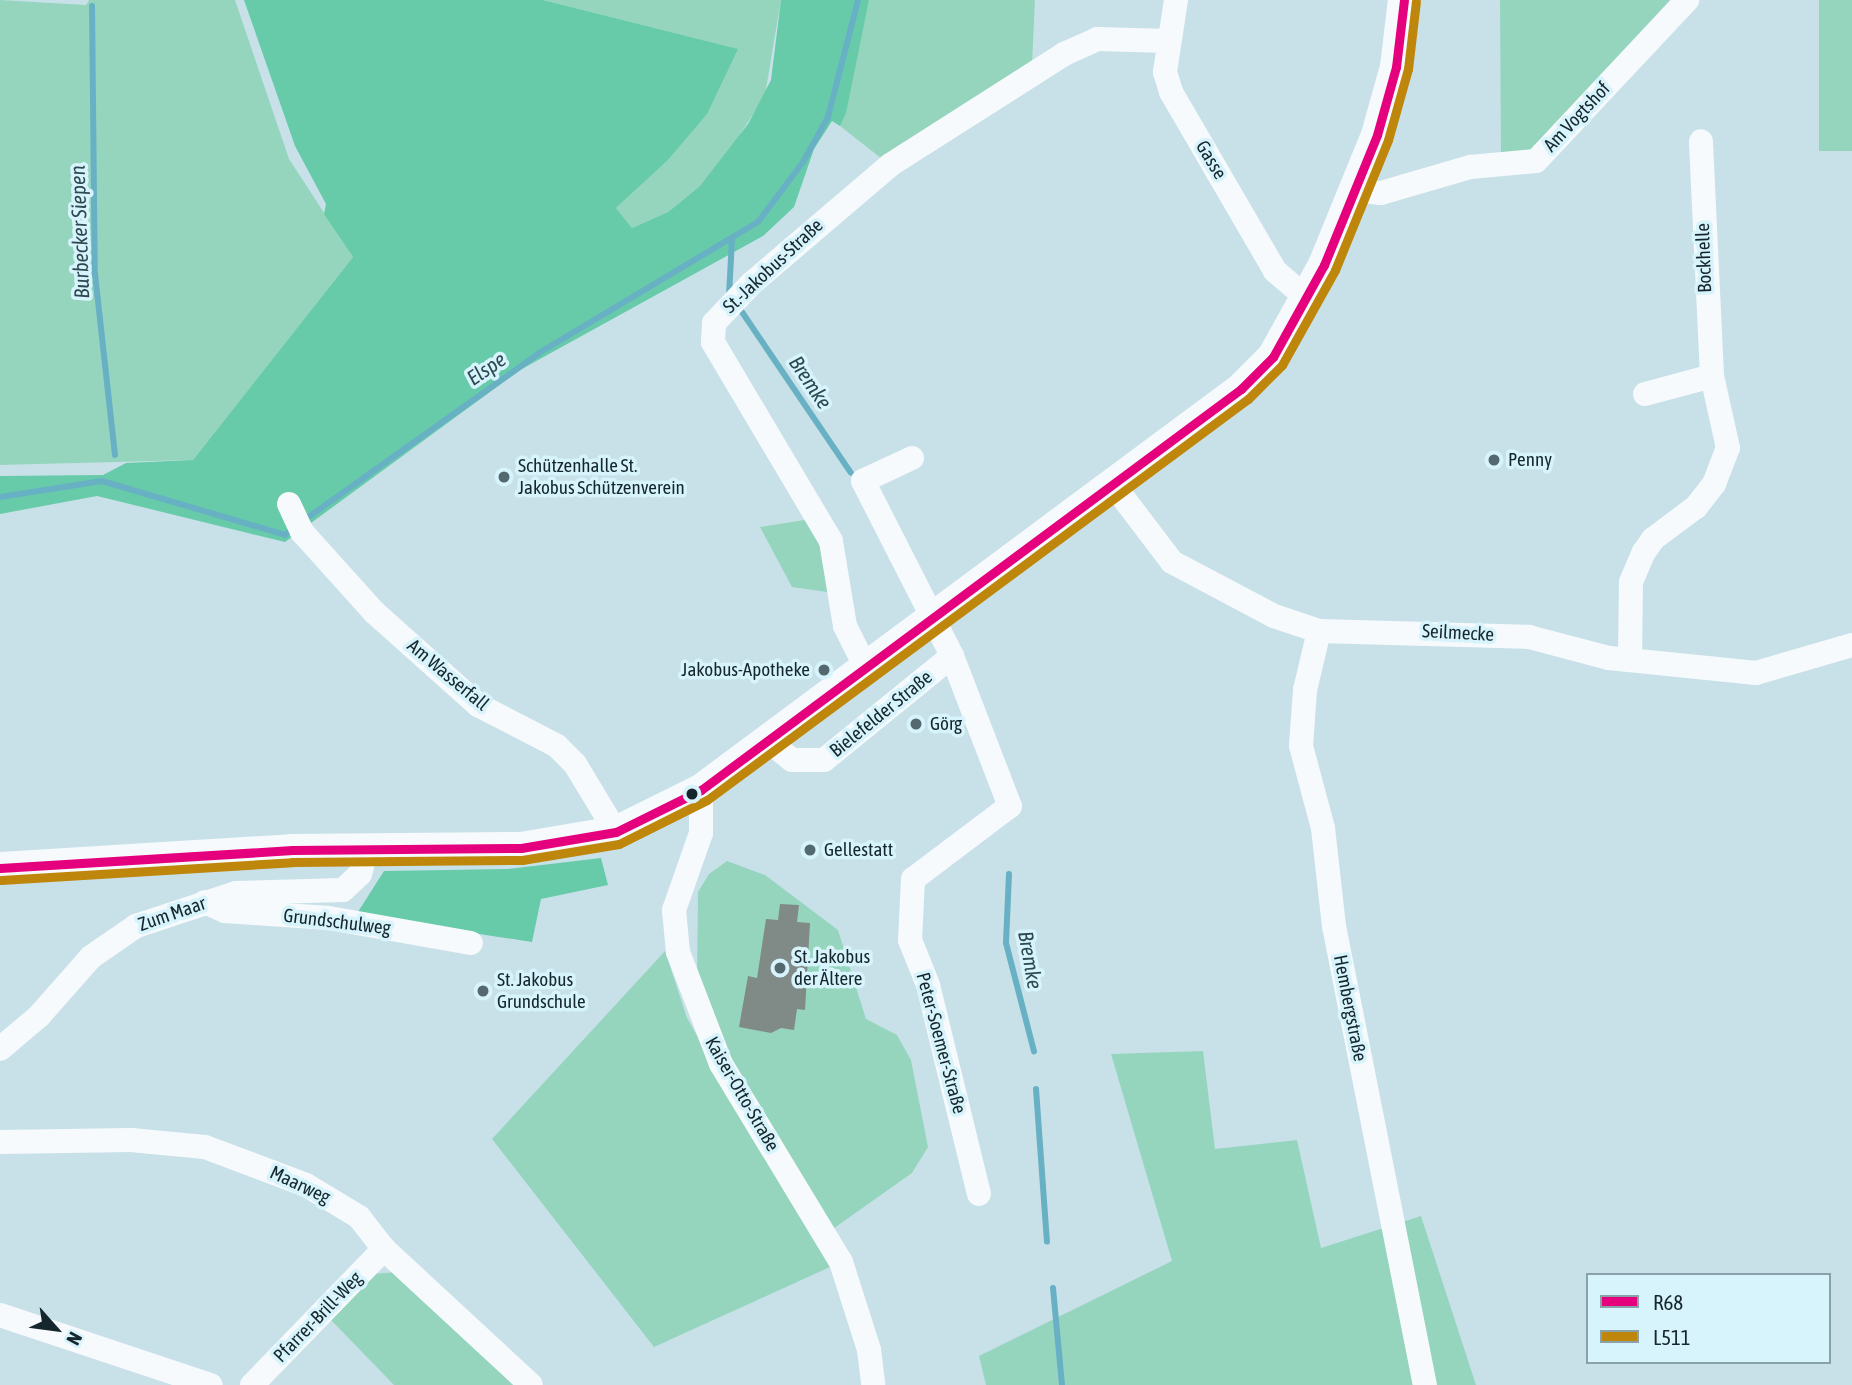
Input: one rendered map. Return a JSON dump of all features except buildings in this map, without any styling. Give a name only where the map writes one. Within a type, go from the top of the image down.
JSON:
[{"type":"main road","points":[[0,868],[366,851],[521,848],[616,832],[701,790],[771,743],[1241,388],[1273,358],[1308,299],[1356,190],[1396,67],[1404,0]]},
{"type":"street","name":"Gasse","points":[[1176,0],[1165,72],[1171,92],[1275,271],[1308,299]]},
{"type":"street","name":"Am Vogtshof","points":[[1356,190],[1381,193],[1470,167],[1536,161],[1687,0]]},
{"type":"street","name":"St.-Jakobus-Straße","points":[[867,670],[845,626],[825,528],[710,332],[722,313],[779,258],[920,145],[1087,43],[1108,38],[1169,41]]},
{"type":"street","name":"Bockhelle","points":[[1630,660],[1631,582],[1644,552],[1653,538],[1696,507],[1723,465],[1727,433],[1712,376],[1701,141]]},
{"type":"street","points":[[1645,394],[1712,376]]},
{"type":"street","name":"Peter-Soemer-Straße","points":[[912,458],[863,481],[952,656],[1010,806],[913,879],[910,940],[928,985],[979,1194]]},
{"type":"street","name":"Seilmecke","points":[[1112,483],[1172,562],[1274,616],[1319,631],[1529,637],[1630,660],[1756,673],[1852,645]]},
{"type":"street","name":"Am Wasserfall","points":[[295,517],[374,611],[478,705],[566,755],[596,792],[616,832]]},
{"type":"street","name":"Hembergstraße","points":[[1319,631],[1305,690],[1301,746],[1323,828],[1334,926],[1425,1385]]},
{"type":"street","name":"Bielefelder Straße","points":[[771,743],[792,760],[824,760],[952,656]]},
{"type":"street","name":"Kaiser-Otto-Straße","points":[[701,790],[701,833],[674,910],[678,951],[721,1064],[841,1262],[869,1350],[873,1385]]},
{"type":"street","name":"Zum Maar","points":[[0,1049],[112,939],[205,902],[236,894],[343,890],[360,874],[366,851]]},
{"type":"street","name":"Grundschulweg","points":[[205,902],[225,911],[329,918],[471,943]]},
{"type":"street","name":"Maarweg","points":[[0,1142],[131,1140],[205,1147],[306,1185],[350,1210],[384,1249],[531,1385]]},
{"type":"street","name":"Pfarrer-Brill-Weg","points":[[252,1385],[384,1249]]},
{"type":"street","points":[[0,1315],[211,1385]]},
{"type":"green space","points":[[0,0],[86,5],[89,0],[235,0],[289,159],[353,257],[193,460],[0,465]]},
{"type":"green space","points":[[244,0],[543,0],[738,49],[707,114],[667,161],[616,208],[632,228],[668,212],[700,186],[748,124],[771,80],[781,0],[869,0],[846,113],[840,126],[832,121],[814,149],[794,207],[763,236],[520,370],[285,542],[97,496],[0,514],[0,476],[103,475],[126,463],[193,460],[353,257],[324,214],[326,204],[295,146]]},
{"type":"green space","points":[[543,0],[781,0],[765,95],[731,149],[700,186],[668,212],[632,228],[616,208],[667,161],[737,49]]},
{"type":"green space","points":[[869,0],[1035,0],[1032,64],[886,162],[840,126]]},
{"type":"green space","points":[[1500,0],[1670,0],[1523,158],[1501,157]]},
{"type":"green space","points":[[1819,0],[1852,0],[1852,151],[1819,151]]},
{"type":"green space","points":[[817,518],[834,593],[792,587],[760,527]]},
{"type":"green space","points":[[601,858],[608,885],[541,899],[532,942],[356,915],[384,871],[507,869]]},
{"type":"green space","points":[[727,861],[765,875],[838,930],[866,1019],[897,1035],[911,1060],[928,1147],[912,1173],[830,1231],[721,1050],[697,977],[698,892],[709,874]]},
{"type":"green space","points":[[665,951],[687,1018],[830,1267],[654,1347],[492,1139]]},
{"type":"green space","points":[[1203,1051],[1215,1149],[1297,1140],[1321,1248],[1421,1216],[1476,1385],[986,1385],[979,1356],[1172,1261],[1111,1054]]},
{"type":"green space","points":[[397,1272],[514,1385],[394,1385],[331,1320],[372,1274]]},
{"type":"waterway","name":"Elspe","points":[[303,521],[539,353],[758,222],[803,162],[828,117],[858,0]]},
{"type":"waterway","name":"Burbecker Siepen","points":[[92,6],[95,274],[115,455]]},
{"type":"waterway","name":"Bremke","points":[[729,295],[732,240]]},
{"type":"waterway","name":"Bremke","points":[[742,312],[851,473]]},
{"type":"waterway","name":"Elspe","points":[[0,497],[102,481],[285,535],[295,527]]},
{"type":"waterway","name":"Bremke","points":[[1009,874],[1006,943],[1034,1051]]},
{"type":"waterway","name":"Bremke","points":[[1036,1089],[1047,1242]]},
{"type":"waterway","name":"Bremke","points":[[1053,1288],[1062,1385]]},
{"type":"transit line","name":"R68","points":[[0,868],[292,850],[521,848],[616,832],[701,790],[1241,389],[1273,357],[1324,265],[1377,135],[1396,67],[1404,0]]},
{"type":"transit line","name":"L511","points":[[1,880],[292,862],[522,860],[619,844],[707,800],[1248,399],[1282,365],[1335,270],[1388,140],[1408,69],[1416,1]]},
{"type":"place","name":"Penny","points":[[1494,460]]},
{"type":"place","name":"Schützenhalle St. Jakobus Schützenverein","points":[[504,477]]},
{"type":"place","name":"Jakobus-Apotheke","points":[[824,670]]},
{"type":"place","name":"Görg","points":[[916,724]]},
{"type":"place","name":"Gellestatt","points":[[810,850]]},
{"type":"place","name":"St. Jakobus der Ältere","points":[[780,968]]},
{"type":"place","name":"St. Jakobus Grundschule","points":[[483,991]]}]
